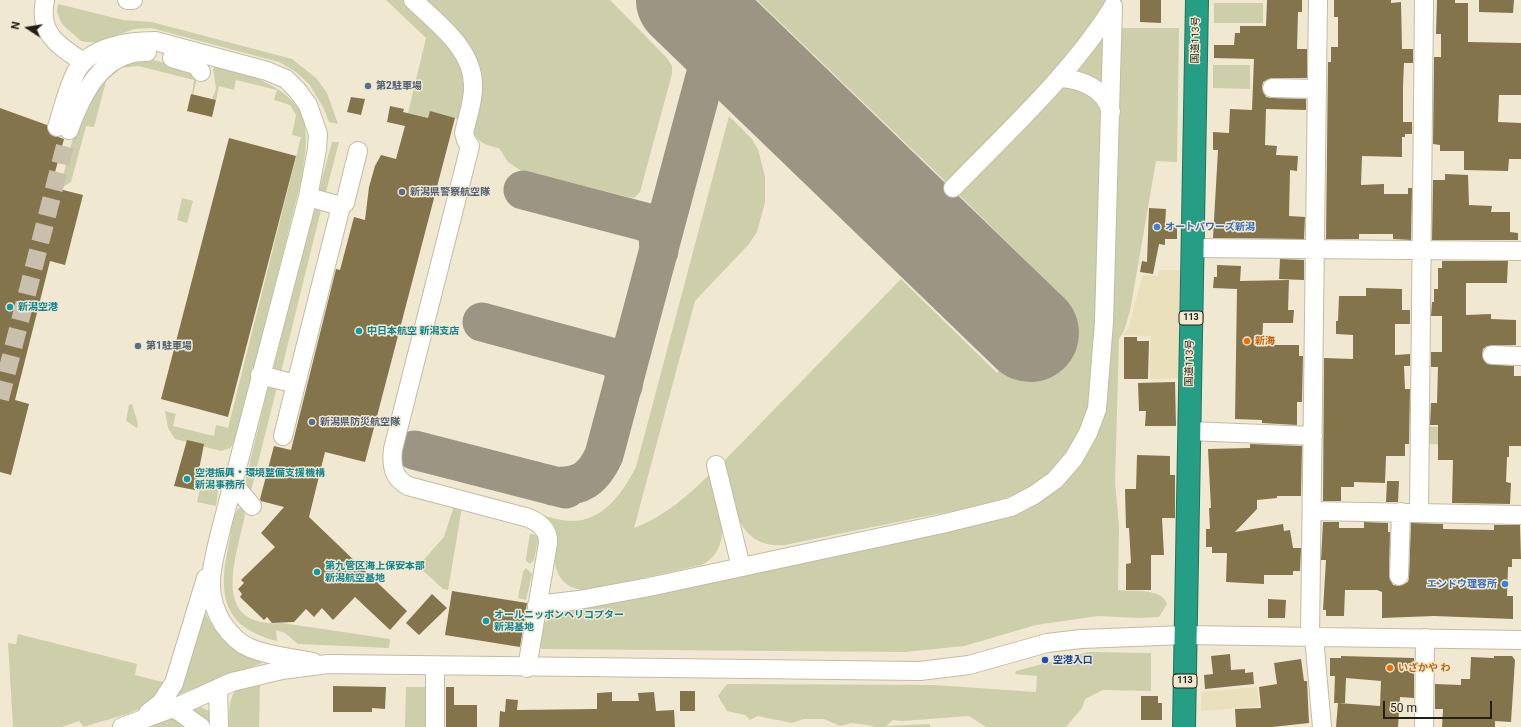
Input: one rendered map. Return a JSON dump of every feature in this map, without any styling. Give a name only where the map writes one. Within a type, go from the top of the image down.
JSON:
[{"type":"highway","name":"国道113号","points":[[1184,727],[1197,0]]},
{"type":"street","points":[[45,0],[44,22],[50,37],[60,47],[83,62]]},
{"type":"street","points":[[127,0],[133,0]]},
{"type":"street","points":[[413,0],[459,47],[471,70],[473,86],[464,133],[470,146],[393,449],[392,466],[399,479],[408,486],[529,518],[540,524],[548,537],[527,668]]},
{"type":"street","points":[[1318,0],[1312,637],[1322,727]]},
{"type":"street","points":[[1419,512],[1423,250],[1424,0]]},
{"type":"street","points":[[537,605],[641,588],[942,524],[1011,506],[1034,495],[1055,480],[1074,458],[1088,433],[1095,415],[1100,389],[1104,322],[1113,3]]},
{"type":"street","points":[[953,188],[1060,78],[1098,30],[1113,3]]},
{"type":"street","points":[[201,72],[196,65],[153,53],[136,52],[125,55],[108,64],[93,79],[80,104],[64,129],[72,81],[83,62],[117,45],[136,41],[155,41],[267,70],[286,79],[297,90],[308,105],[318,134],[317,150],[308,197],[260,375],[211,570],[210,584],[212,602],[226,629],[239,643],[256,650],[328,664],[527,668],[920,671],[969,665],[1048,643],[1081,639],[1185,635],[1521,640]]},
{"type":"street","points":[[1060,78],[1077,80],[1096,90],[1107,102],[1111,112]]},
{"type":"street","points":[[1272,88],[1317,89]]},
{"type":"street","points":[[283,436],[341,206],[345,203],[358,151]]},
{"type":"street","points":[[308,197],[341,206]]},
{"type":"street","points":[[1192,248],[1521,251]]},
{"type":"street","points":[[1492,355],[1521,356]]},
{"type":"street","points":[[260,375],[296,384]]},
{"type":"street","points":[[1189,431],[1313,436]]},
{"type":"street","points":[[716,466],[740,567]]},
{"type":"street","points":[[231,490],[240,492],[252,506]]},
{"type":"street","points":[[127,725],[161,703],[174,683],[226,510]]},
{"type":"street","points":[[1312,511],[1521,515]]},
{"type":"street","points":[[1400,576],[1401,512]]},
{"type":"street","points":[[1424,727],[1425,638]]},
{"type":"street","points":[[127,725],[174,708],[232,682],[256,676],[328,664]]},
{"type":"street","points":[[435,666],[435,727]]},
{"type":"street","points":[[218,688],[219,727]]},
{"type":"street","points":[[174,708],[201,727]]},
{"type":"green space","points":[[386,0],[408,0],[456,50],[467,80],[462,120],[430,112],[428,118],[408,113],[426,38]]},
{"type":"green space","points":[[422,0],[610,0],[667,58],[672,66],[672,74],[640,192],[634,198],[628,197],[520,170],[508,162],[499,148],[487,145],[480,141],[473,130],[480,93]]},
{"type":"green space","points":[[757,0],[1105,0],[1100,15],[1058,72],[949,185]]},
{"type":"green space","points":[[1118,0],[1122,0],[1121,28],[1179,28],[1177,162],[1156,161],[1130,311],[1124,331],[1119,339],[1115,482],[1119,526],[1118,590],[1146,591],[1159,595],[1167,604],[1159,617],[1139,618],[1098,616],[1036,625],[964,646],[905,652],[541,649],[539,644],[542,625],[557,613],[570,608],[1013,515],[1045,498],[1074,473],[1088,453],[1101,422]]},
{"type":"green space","points":[[1214,3],[1263,3],[1263,23],[1214,23]]},
{"type":"green space","points":[[58,4],[123,20],[152,22],[292,59],[316,78],[327,93],[338,124],[329,122],[324,109],[309,84],[296,72],[279,62],[151,28],[134,29],[99,42],[81,41],[62,24],[57,12]]},
{"type":"green space","points":[[1103,37],[1104,39],[1102,89],[1070,73]]},
{"type":"green space","points":[[149,59],[191,69],[197,78],[193,95],[194,80],[138,66],[121,68],[106,81],[94,127],[86,126],[71,182],[59,191],[74,134],[88,96],[113,66]]},
{"type":"green space","points":[[218,64],[263,81],[277,88],[289,97],[298,109],[304,122],[306,139],[301,181],[236,440],[230,448],[221,451],[175,439],[168,428],[165,411],[176,414],[173,426],[214,436],[216,425],[228,428],[301,137],[292,135],[296,115],[290,105],[274,100],[277,90],[236,80],[234,90],[219,86],[216,100],[212,99],[216,89],[213,69]]},
{"type":"green space","points":[[1213,65],[1250,65],[1250,89],[1213,88]]},
{"type":"green space","points":[[1065,83],[1092,95],[1103,109],[1093,402],[1081,429],[1067,454],[1054,470],[1041,481],[1005,498],[985,504],[785,545],[768,544],[755,539],[745,530],[738,518],[724,461],[901,279],[997,373],[1065,299],[958,194]]},
{"type":"green space","points":[[729,116],[751,138],[758,149],[765,177],[765,202],[757,232],[748,245],[695,301],[634,528],[656,518],[676,504],[712,472],[721,510],[722,536],[719,548],[712,558],[701,565],[590,590],[573,588],[564,582],[558,574],[550,542],[538,514],[559,520],[572,521],[583,520],[594,516],[603,511],[618,495],[636,467]]},
{"type":"green space","points":[[332,142],[339,142],[326,192],[319,190]]},
{"type":"green space","points":[[182,198],[193,201],[187,223],[177,220]]},
{"type":"green space","points":[[315,205],[322,206],[281,372],[273,370]]},
{"type":"green space","points":[[269,384],[277,387],[251,491],[245,482]]},
{"type":"green space","points":[[132,404],[138,424],[137,428],[126,421],[129,405]]},
{"type":"green space","points":[[1427,427],[1467,427],[1466,445],[1427,444]]},
{"type":"green space","points":[[205,469],[216,476],[218,490],[216,506],[197,502]]},
{"type":"green space","points":[[454,506],[462,507],[448,590],[443,589],[418,566],[444,537]]},
{"type":"green space","points":[[239,508],[243,509],[245,515],[234,569],[233,587],[236,602],[244,614],[259,622],[282,623],[390,639],[389,648],[298,644],[285,633],[276,630],[277,641],[258,635],[244,627],[234,617],[228,606],[224,577],[233,520]]},
{"type":"green space","points":[[530,534],[539,535],[534,560],[530,564],[526,561],[526,558]]},
{"type":"green space","points":[[526,568],[532,574],[526,600],[518,598],[523,572]]},
{"type":"green space","points":[[204,612],[214,628],[232,648],[248,657],[259,660],[262,663],[177,695]]},
{"type":"green space","points":[[18,634],[137,664],[135,675],[166,683],[158,694],[149,702],[130,713],[119,717],[84,727],[79,721],[62,727],[13,727],[8,643],[16,644]]},
{"type":"green space","points":[[1088,652],[1151,653],[1151,691],[1103,690],[1085,699],[1082,708],[1066,727],[986,727],[969,716],[902,721],[893,720],[886,726],[930,724],[930,727],[868,727],[875,726],[852,723],[840,726],[824,719],[803,719],[792,723],[758,716],[750,720],[745,715],[727,711],[718,696],[727,684],[934,685],[1036,692],[1037,676],[1015,674],[1016,671]]},
{"type":"green space","points":[[260,683],[259,727],[229,727],[232,696],[238,689]]},
{"type":"green space","points":[[406,687],[428,687],[429,727],[405,727]]},
{"type":"green space","points":[[193,707],[201,707],[211,712],[212,727],[208,727],[188,710]]},
{"type":"green space","points":[[163,719],[175,719],[189,727],[145,727]]},
{"type":"sand","points":[[1159,270],[1183,270],[1181,378],[1150,379],[1151,336],[1123,335],[1128,329],[1143,275],[1159,276]]},
{"type":"sand","points":[[1257,687],[1259,706],[1201,711],[1201,692]]},
{"type":"building","points":[[1140,0],[1161,0],[1161,23],[1140,22]]},
{"type":"building","points":[[1267,0],[1302,0],[1302,12],[1298,12],[1297,49],[1307,49],[1307,78],[1272,78],[1263,82],[1262,88],[1266,97],[1306,99],[1306,110],[1266,109],[1265,145],[1277,146],[1276,155],[1298,156],[1297,171],[1290,170],[1289,216],[1305,217],[1304,239],[1213,238],[1218,150],[1213,150],[1213,132],[1229,133],[1230,109],[1252,110],[1254,59],[1214,58],[1214,45],[1234,45],[1235,33],[1240,33],[1240,26],[1266,26]]},
{"type":"building","points":[[1334,0],[1391,0],[1391,3],[1401,2],[1402,49],[1413,49],[1413,63],[1404,63],[1403,86],[1403,122],[1412,122],[1412,134],[1405,134],[1405,137],[1402,137],[1402,157],[1362,156],[1361,185],[1384,184],[1384,194],[1408,194],[1408,188],[1412,188],[1411,240],[1393,239],[1393,234],[1359,234],[1359,239],[1326,239],[1328,62],[1331,62],[1331,47],[1338,47],[1338,17],[1334,17]]},
{"type":"building","points":[[1437,0],[1455,0],[1455,3],[1468,3],[1468,42],[1521,43],[1521,95],[1499,95],[1498,122],[1521,123],[1521,159],[1509,159],[1508,171],[1464,170],[1464,151],[1440,151],[1440,145],[1433,144],[1434,57],[1441,57],[1441,34],[1436,34]]},
{"type":"building","points":[[1479,0],[1514,0],[1513,13],[1479,12]]},
{"type":"building","points":[[191,94],[216,100],[212,117],[187,111]]},
{"type":"building","points":[[351,97],[365,99],[361,115],[347,112]]},
{"type":"building","points":[[390,106],[404,109],[403,112],[428,118],[430,111],[455,118],[365,462],[325,452],[309,517],[407,611],[390,630],[355,597],[333,620],[322,608],[314,617],[306,609],[294,622],[272,623],[267,617],[264,620],[240,597],[242,594],[238,589],[244,583],[241,580],[275,547],[261,533],[284,507],[261,501],[260,499],[274,446],[291,450],[336,269],[340,270],[354,217],[365,220],[369,187],[375,166],[381,155],[396,159],[405,126],[387,122]]},
{"type":"building","points":[[0,108],[47,125],[50,134],[64,139],[51,187],[83,195],[65,265],[50,261],[15,400],[29,404],[11,475],[0,472]]},
{"type":"building","points":[[229,138],[296,156],[228,417],[161,399]]},
{"type":"building","points":[[1445,174],[1468,175],[1469,205],[1492,206],[1491,212],[1510,212],[1510,232],[1518,233],[1518,240],[1432,240],[1433,180],[1445,180]]},
{"type":"building","points":[[1149,208],[1166,209],[1165,226],[1177,226],[1177,239],[1165,239],[1165,245],[1159,244],[1153,274],[1140,272],[1142,261],[1147,262]]},
{"type":"building","points":[[1280,259],[1304,260],[1304,280],[1279,279]]},
{"type":"building","points":[[1442,261],[1508,261],[1507,283],[1466,283],[1466,315],[1491,314],[1491,319],[1516,320],[1516,345],[1487,346],[1483,349],[1482,355],[1487,364],[1514,366],[1514,376],[1521,376],[1521,446],[1509,446],[1509,457],[1507,457],[1506,482],[1511,483],[1510,504],[1452,503],[1453,460],[1438,460],[1438,425],[1430,425],[1431,403],[1437,403],[1438,367],[1431,367],[1431,352],[1442,352],[1442,316],[1431,316],[1432,302],[1434,302],[1434,289],[1438,289],[1438,268],[1442,268]]},
{"type":"building","points":[[1217,265],[1241,266],[1240,281],[1289,280],[1288,310],[1294,310],[1293,323],[1263,323],[1262,345],[1299,345],[1299,356],[1303,356],[1302,402],[1297,402],[1297,425],[1262,423],[1262,420],[1235,419],[1237,289],[1213,288],[1214,277],[1217,277]]},
{"type":"building","points":[[1366,288],[1402,289],[1402,310],[1410,310],[1410,324],[1395,324],[1395,355],[1410,354],[1410,366],[1404,366],[1405,389],[1410,389],[1409,444],[1405,444],[1405,456],[1386,456],[1385,483],[1354,482],[1354,487],[1341,487],[1341,501],[1323,501],[1324,358],[1353,359],[1353,335],[1336,334],[1339,296],[1366,296]]},
{"type":"building","points":[[1124,337],[1137,337],[1137,341],[1149,341],[1148,379],[1124,379]]},
{"type":"building","points":[[1175,382],[1176,426],[1145,426],[1146,411],[1139,411],[1138,383]]},
{"type":"building","points":[[187,440],[204,444],[195,490],[174,486]]},
{"type":"building","points":[[1250,444],[1302,446],[1301,496],[1277,496],[1277,498],[1257,500],[1257,509],[1235,532],[1283,524],[1284,531],[1290,530],[1293,548],[1301,548],[1300,571],[1293,571],[1293,575],[1264,575],[1264,584],[1226,582],[1227,553],[1212,553],[1212,547],[1206,547],[1206,529],[1210,529],[1209,508],[1211,508],[1208,449],[1250,448]]},
{"type":"building","points":[[1137,455],[1170,456],[1170,475],[1175,475],[1175,518],[1162,518],[1164,555],[1151,555],[1151,590],[1126,590],[1126,564],[1131,563],[1129,528],[1126,528],[1125,489],[1136,489]]},
{"type":"building","points":[[1387,481],[1399,481],[1398,502],[1386,502]]},
{"type":"building","points":[[1323,522],[1339,522],[1339,528],[1364,528],[1364,522],[1388,523],[1388,532],[1390,532],[1389,576],[1393,585],[1399,586],[1408,582],[1409,577],[1411,523],[1443,524],[1443,529],[1494,530],[1494,525],[1520,525],[1521,559],[1512,559],[1512,567],[1508,567],[1507,596],[1513,596],[1513,619],[1434,616],[1382,618],[1382,592],[1377,590],[1345,590],[1344,616],[1326,616],[1326,610],[1323,610],[1326,560],[1321,560]]},
{"type":"building","name":"オールニッポンヘリコプター 新潟基地","points":[[452,591],[527,603],[520,647],[445,635]]},
{"type":"building","points":[[432,594],[447,608],[419,635],[406,623]]},
{"type":"building","points":[[1268,599],[1286,600],[1285,618],[1268,618]]},
{"type":"building","points":[[1230,654],[1231,670],[1245,669],[1245,673],[1253,672],[1254,684],[1205,689],[1204,675],[1213,674],[1211,656]]},
{"type":"building","points":[[1341,656],[1414,658],[1414,698],[1400,697],[1398,727],[1336,727],[1338,703],[1334,703],[1335,676],[1330,676],[1330,658],[1341,658]],"holes":[[[1346,678],[1381,681],[1380,706],[1338,703],[1345,703]]]},
{"type":"building","points":[[1494,656],[1512,656],[1515,660],[1511,722],[1495,721],[1495,727],[1442,727],[1443,709],[1435,709],[1435,684],[1461,685],[1461,679],[1470,679],[1471,657],[1494,658]]},
{"type":"building","points":[[1301,659],[1304,681],[1307,681],[1309,723],[1272,727],[1236,727],[1235,709],[1261,708],[1259,687],[1277,684],[1274,663]]},
{"type":"building","points":[[333,686],[386,687],[385,709],[372,708],[372,712],[333,712]]},
{"type":"building","points":[[446,687],[454,687],[454,705],[477,705],[477,727],[446,727]]},
{"type":"building","points":[[680,691],[695,691],[695,711],[680,711]]},
{"type":"building","points":[[612,692],[612,701],[639,701],[638,693],[654,692],[656,711],[674,710],[675,727],[499,727],[500,711],[505,712],[506,699],[518,700],[517,710],[597,709],[597,693]]},
{"type":"building","points":[[1141,696],[1158,696],[1158,703],[1162,703],[1162,720],[1141,720]]},
{"type":"taxiway","points":[[553,486],[571,485],[584,480],[595,470],[604,455],[711,54],[711,46],[707,31],[699,18],[684,0]]},
{"type":"taxiway","points":[[523,190],[649,223],[658,234],[659,251]]},
{"type":"taxiway","points":[[482,322],[615,358],[624,370],[623,386]]},
{"type":"taxiway","points":[[414,450],[566,489]]},
{"type":"runway","points":[[685,0],[1030,333]]},
{"type":"tunnel","points":[[0,399],[69,130]]},
{"type":"place","name":"第2駐車場","points":[[368,86]]},
{"type":"place","name":"新潟県警察航空隊","points":[[402,192]]},
{"type":"place","name":"オートパワーズ新潟","points":[[1157,227]]},
{"type":"place","name":"新潟空港","points":[[10,307]]},
{"type":"place","name":"中日本航空 新潟支店","points":[[359,331]]},
{"type":"place","name":"新海","points":[[1247,341]]},
{"type":"place","name":"第1駐車場","points":[[138,346]]},
{"type":"place","name":"新潟県防災航空隊","points":[[312,422]]},
{"type":"place","name":"空港振興・環境整備支援機構 新潟事務所","points":[[187,479]]},
{"type":"place","name":"第九管区海上保安本部 新潟航空基地","points":[[317,572]]},
{"type":"place","name":"エンドウ理容所","points":[[1505,584]]},
{"type":"place","name":"オールニッポンヘリコプター 新潟基地","points":[[486,621]]},
{"type":"place","name":"空港入口","points":[[1045,660]]},
{"type":"place","name":"いざかや わ","points":[[1390,668]]}]
